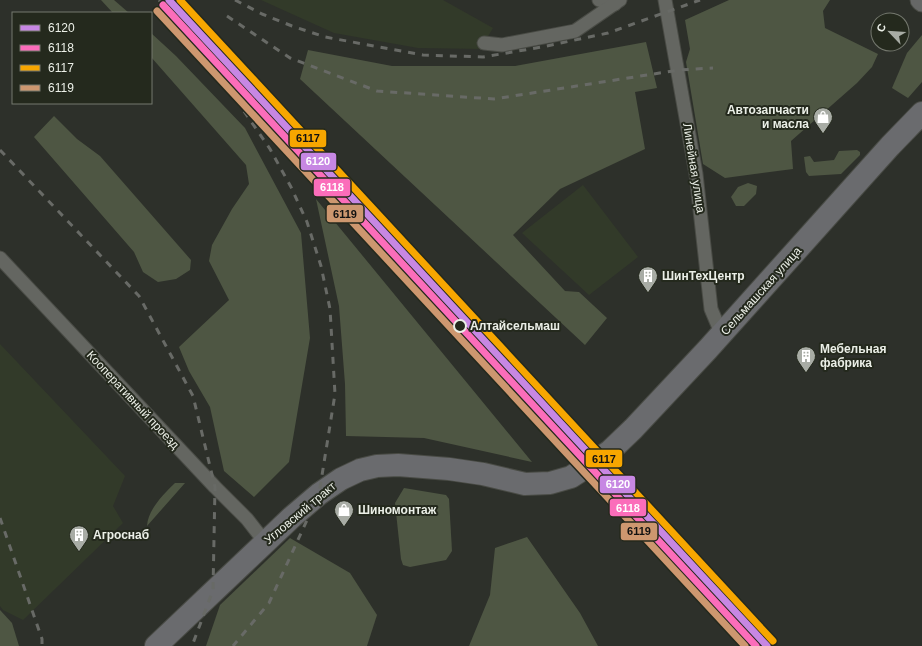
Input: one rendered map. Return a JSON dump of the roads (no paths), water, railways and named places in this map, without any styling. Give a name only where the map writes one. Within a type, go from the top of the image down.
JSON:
[{"type":"highway","name":"Сельмашская улица","points":[[594,462],[610,451],[633,429],[722,334],[890,146],[919,120]]},
{"type":"highway","name":"Угловский тракт","points":[[156,646],[265,542],[319,494],[341,479],[360,470],[377,466],[398,465],[449,469],[483,474],[525,484],[550,483],[571,477],[594,462]]},
{"type":"street","points":[[600,0],[618,2]]},
{"type":"street","name":"Линейная улица","points":[[666,0],[696,174],[711,309],[722,334]]},
{"type":"street","points":[[484,43],[502,45],[575,31],[618,2]]},
{"type":"street","name":"Кооперативный проезд","points":[[0,258],[246,519],[265,542]]},
{"type":"railway","points":[[159,0],[184,28],[213,66],[270,149],[291,187],[307,222],[321,266],[330,309],[335,394],[319,494],[269,603],[233,646]]},
{"type":"railway","points":[[235,0],[262,14],[325,37],[423,55],[483,57],[542,47],[608,33],[700,0]]},
{"type":"railway","points":[[227,16],[290,58],[377,91],[494,99],[679,70],[713,68]]},
{"type":"railway","points":[[0,150],[139,296],[193,396],[215,487],[213,590],[192,646]]},
{"type":"railway","points":[[0,518],[42,639],[42,646]]},
{"type":"place","name":"Автозапчасти и масла","points":[[823,134]]},
{"type":"place","name":"ШинТехЦентр","points":[[648,293]]},
{"type":"place","name":"Алтайсельмаш","points":[[460,326]]},
{"type":"place","name":"Мебельная фабрика","points":[[806,373]]},
{"type":"place","name":"Шиномонтаж","points":[[344,527]]},
{"type":"place","name":"Агроснаб","points":[[79,552]]}]
